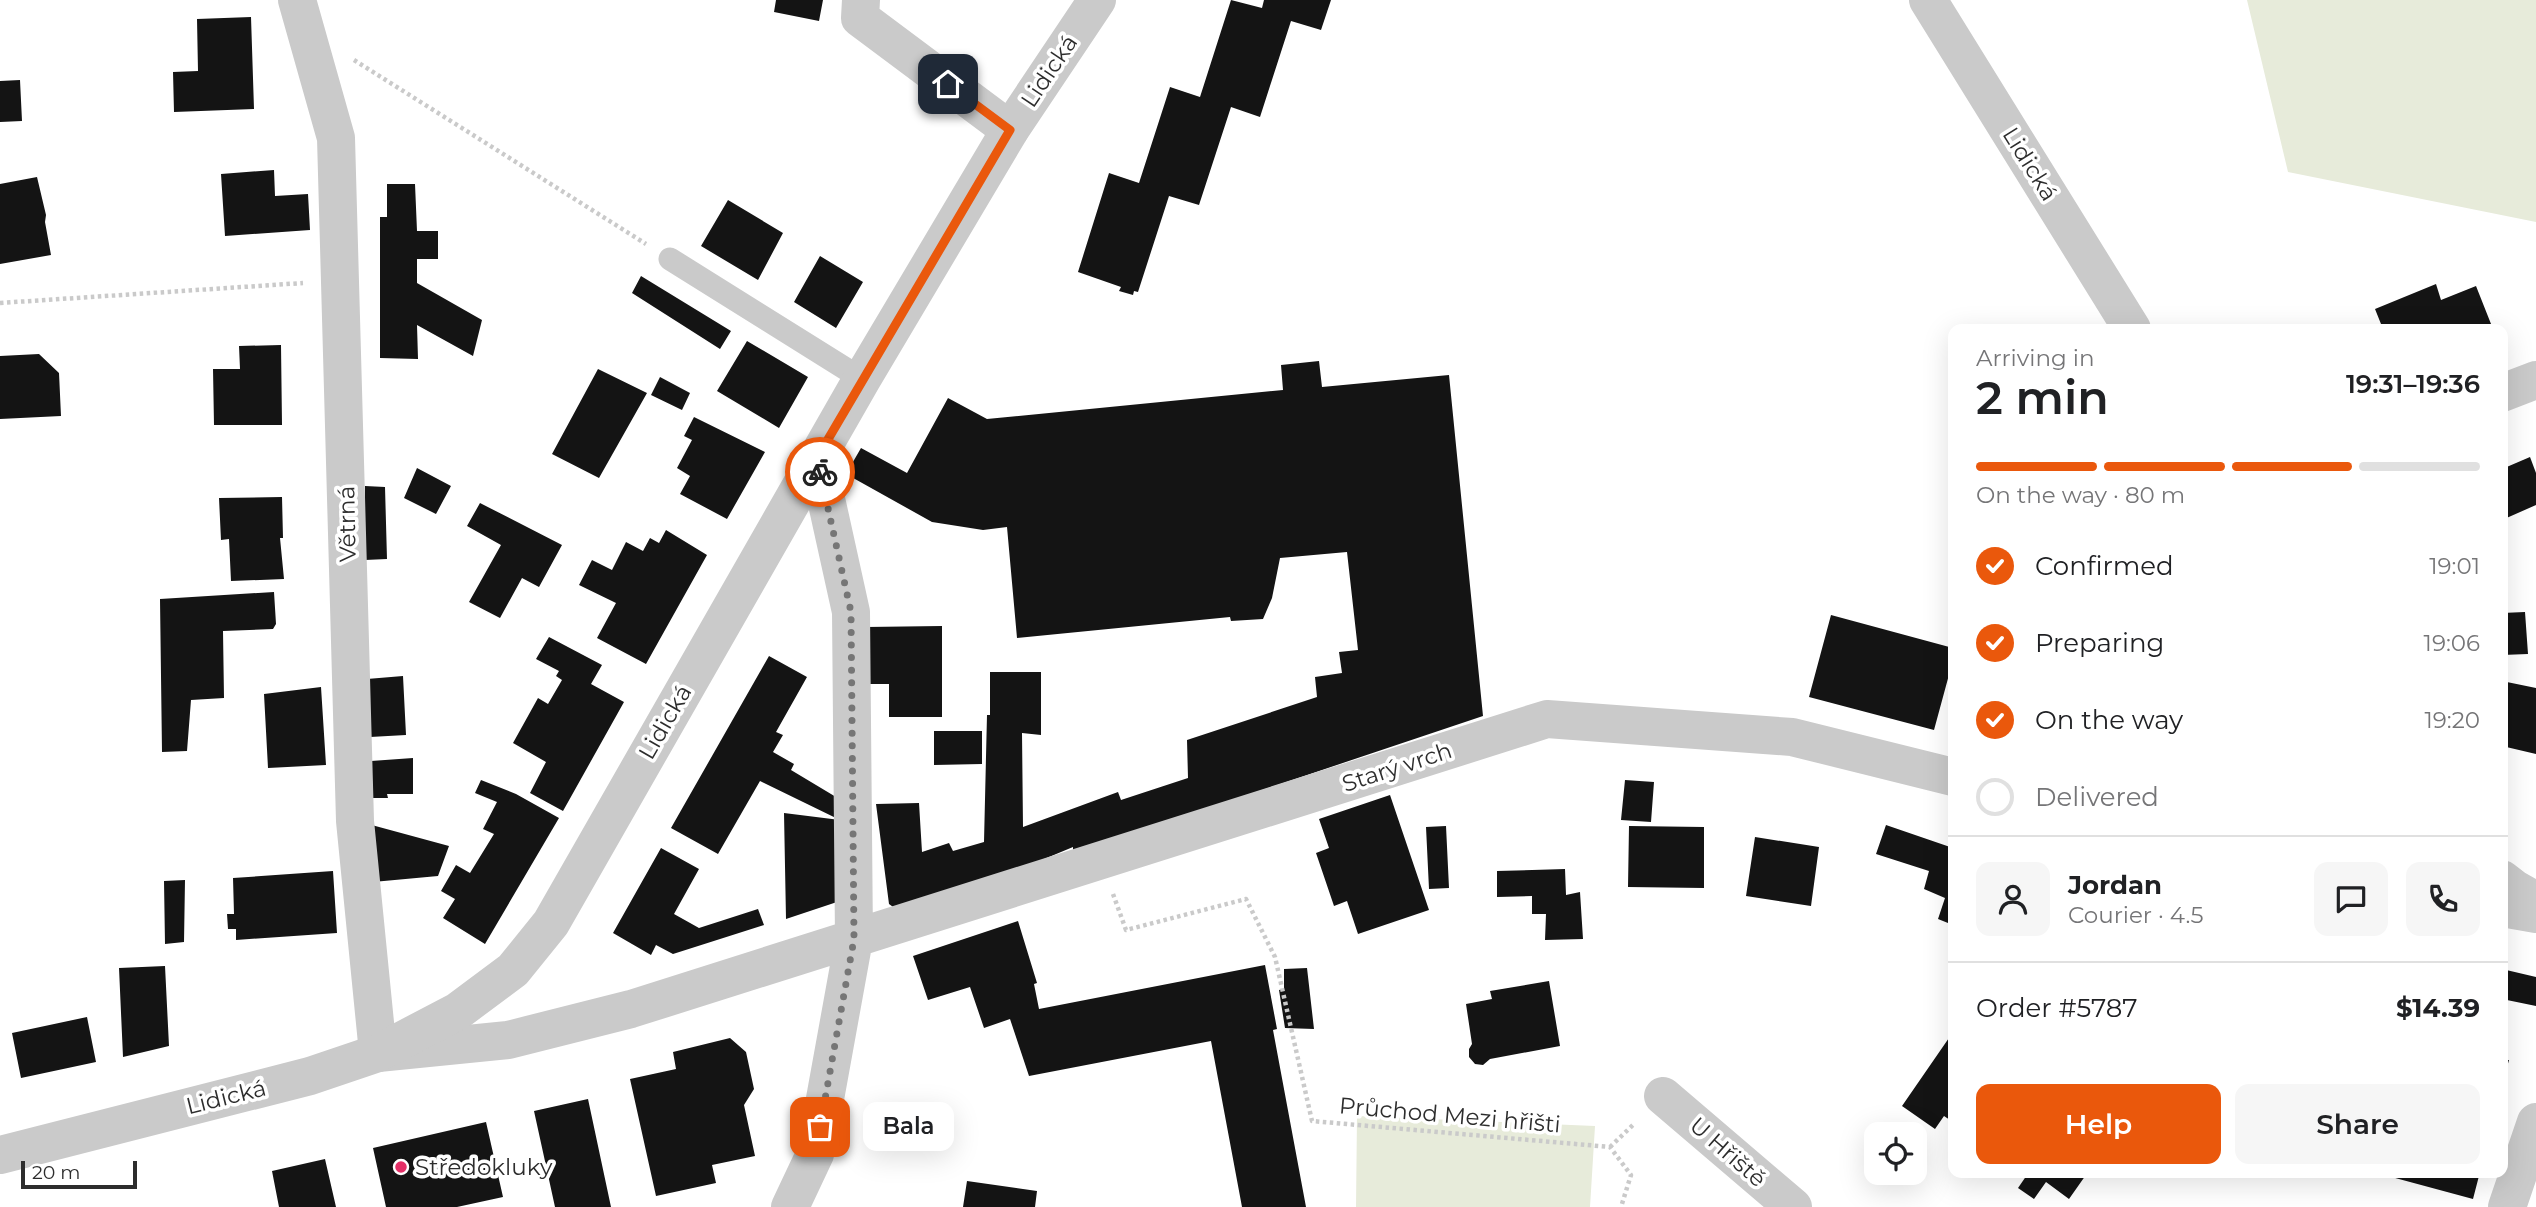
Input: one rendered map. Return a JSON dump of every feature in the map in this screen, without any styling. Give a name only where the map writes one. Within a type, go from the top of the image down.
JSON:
[{"type":"street","points":[[861,0],[860,18],[1010,130]]},
{"type":"street","name":"Lidická","points":[[0,1155],[310,1076],[377,1053],[458,1011],[513,970],[551,923],[862,379],[1010,130],[1097,0]]},
{"type":"street","name":"Lidická","points":[[1928,0],[2129,324]]},
{"type":"street","name":"Větrná","points":[[301,15],[336,138],[355,821],[377,1053]]},
{"type":"street","points":[[2508,391],[2536,380]]},
{"type":"street","points":[[790,1207],[815,1154],[854,939],[851,612],[817,458]]},
{"type":"street","name":"Starý vrch","points":[[377,1053],[508,1040],[631,1009],[1547,719],[1792,737],[1948,776]]},
{"type":"street","points":[[2508,884],[2536,901]]},
{"type":"street","points":[[2508,909],[2536,914]]},
{"type":"street","name":"U Hřiště","points":[[1663,1096],[1793,1207]]},
{"type":"street","points":[[2507,1207],[2536,1122]]},
{"type":"lane","points":[[670,259],[862,379]]},
{"type":"path","points":[[301,15],[670,259]]},
{"type":"path","points":[[0,303],[341,280]]},
{"type":"path","name":"Průchod Mezi hřišti","points":[[1101,861],[1126,930],[1246,899],[1275,957],[1312,1121],[1610,1147],[1631,1175],[1621,1207]]},
{"type":"green space","points":[[2247,0],[2536,0],[2536,222],[2288,172]]},
{"type":"green space","points":[[1357,1116],[1595,1126],[1590,1207],[1356,1207]]},
{"type":"building","points":[[776,0],[823,0],[819,21],[774,12]]},
{"type":"building","points":[[1231,0],[1262,8],[1264,0],[1331,0],[1321,30],[1291,21],[1260,117],[1231,107],[1199,205],[1169,196],[1138,292],[1134,291],[1133,295],[1119,291],[1121,287],[1078,272],[1109,173],[1139,183],[1170,87],[1200,97]]},
{"type":"building","points":[[251,17],[254,109],[174,112],[173,72],[198,71],[197,19]]},
{"type":"building","points":[[20,80],[22,121],[0,122],[0,81]]},
{"type":"building","points":[[274,170],[275,196],[308,194],[310,230],[225,236],[221,174]]},
{"type":"building","points":[[37,177],[46,215],[51,255],[0,264],[0,184]]},
{"type":"building","points":[[387,184],[415,184],[417,231],[438,231],[438,259],[417,259],[417,283],[482,320],[473,356],[417,325],[418,359],[380,358],[380,217],[387,217]]},
{"type":"building","points":[[728,200],[783,233],[758,280],[701,246]]},
{"type":"building","points":[[820,256],[863,282],[836,328],[794,302]]},
{"type":"building","points":[[641,276],[731,331],[720,349],[632,293]]},
{"type":"building","points":[[2436,284],[2441,300],[2476,286],[2491,324],[2381,324],[2375,309]]},
{"type":"building","points":[[747,341],[808,377],[779,428],[717,391]]},
{"type":"building","points":[[281,345],[282,425],[214,425],[213,369],[240,369],[239,346]]},
{"type":"building","points":[[39,354],[59,373],[61,416],[0,419],[0,356]]},
{"type":"building","points":[[1319,361],[1322,387],[1449,375],[1483,716],[1131,834],[1073,852],[1073,847],[984,884],[900,912],[889,904],[876,804],[919,803],[922,852],[949,843],[953,851],[984,842],[990,672],[1041,672],[1041,735],[1022,733],[1023,827],[1118,792],[1121,800],[1188,778],[1187,740],[1317,697],[1315,677],[1342,673],[1339,652],[1358,650],[1347,552],[1280,558],[1272,598],[1263,619],[1231,621],[1230,617],[1017,638],[1007,527],[983,530],[932,522],[846,474],[861,448],[907,473],[948,398],[987,419],[1283,390],[1281,365]]},
{"type":"building","points":[[598,369],[647,393],[599,478],[552,454]]},
{"type":"building","points":[[660,377],[690,393],[682,410],[651,395]]},
{"type":"building","points":[[694,417],[765,452],[727,519],[680,494],[690,476],[677,468],[692,440],[684,436]]},
{"type":"building","points":[[2530,457],[2536,473],[2536,505],[2508,517],[2508,466]]},
{"type":"building","points":[[417,468],[451,486],[436,514],[404,498]]},
{"type":"building","points":[[365,486],[385,487],[387,559],[365,560]]},
{"type":"building","points":[[282,497],[283,538],[280,538],[284,579],[231,581],[229,539],[221,540],[219,498]]},
{"type":"building","points":[[480,503],[562,545],[539,587],[522,578],[500,618],[469,602],[501,545],[467,526]]},
{"type":"building","points":[[666,530],[707,555],[646,664],[597,638],[616,603],[579,585],[592,560],[612,570],[626,542],[643,551],[650,538],[659,543]]},
{"type":"building","points":[[274,592],[276,624],[273,629],[223,631],[224,698],[191,700],[187,751],[162,752],[160,599]]},
{"type":"building","points":[[2525,612],[2528,654],[2508,655],[2508,613]]},
{"type":"building","points":[[1831,615],[1948,647],[1948,678],[1934,730],[1809,697]]},
{"type":"building","points":[[942,626],[942,717],[889,717],[889,684],[869,684],[866,627]]},
{"type":"building","points":[[549,637],[602,665],[591,684],[624,702],[563,811],[530,793],[546,762],[513,743],[538,698],[548,704],[562,680],[556,676],[559,671],[536,659]]},
{"type":"building","points":[[769,656],[807,677],[776,732],[783,735],[773,752],[794,764],[791,770],[841,800],[840,820],[760,781],[718,854],[671,828]]},
{"type":"building","points":[[403,676],[406,735],[370,737],[367,679]]},
{"type":"building","points":[[2508,682],[2536,688],[2536,754],[2508,747]]},
{"type":"building","points":[[321,687],[326,765],[268,768],[264,694]]},
{"type":"building","points":[[934,731],[982,731],[982,764],[934,765]]},
{"type":"building","points":[[413,758],[413,794],[387,794],[388,798],[373,798],[371,761]]},
{"type":"building","points":[[481,780],[516,794],[559,818],[485,944],[443,918],[455,899],[441,891],[456,865],[470,873],[494,834],[483,829],[497,802],[475,793]]},
{"type":"building","points":[[1625,780],[1654,782],[1651,822],[1621,820]]},
{"type":"building","points":[[1390,795],[1429,910],[1358,934],[1347,901],[1334,906],[1316,853],[1329,848],[1319,819]]},
{"type":"building","points":[[784,813],[840,820],[840,901],[786,919]]},
{"type":"building","points":[[368,824],[449,846],[438,876],[373,882]]},
{"type":"building","points":[[1886,825],[1948,846],[1948,923],[1938,919],[1945,898],[1924,889],[1929,871],[1876,854]]},
{"type":"building","points":[[1446,826],[1449,888],[1429,889],[1426,827]]},
{"type":"building","points":[[1629,826],[1704,827],[1704,888],[1628,887]]},
{"type":"building","points":[[1755,837],[1819,847],[1811,906],[1746,896]]},
{"type":"building","points":[[661,848],[699,869],[674,914],[699,928],[758,909],[764,925],[673,954],[656,945],[651,955],[613,933]]},
{"type":"building","points":[[1565,869],[1566,895],[1580,892],[1583,939],[1545,940],[1546,914],[1532,914],[1532,896],[1497,897],[1497,871]]},
{"type":"building","points":[[333,871],[337,933],[236,940],[236,929],[228,929],[227,914],[234,914],[233,878]]},
{"type":"building","points":[[185,880],[184,942],[165,944],[164,881]]},
{"type":"building","points":[[1018,921],[1037,983],[1034,984],[1039,1009],[1265,965],[1277,1029],[1273,1030],[1306,1207],[1242,1207],[1211,1041],[1029,1076],[1010,1019],[984,1028],[970,987],[928,1000],[913,956]]},
{"type":"building","points":[[165,966],[169,1046],[123,1057],[119,968]]},
{"type":"building","points":[[1307,968],[1314,1029],[1285,1028],[1279,990],[1284,989],[1284,969]]},
{"type":"building","points":[[2508,970],[2536,977],[2536,1006],[2508,1000]]},
{"type":"building","points":[[1549,981],[1560,1046],[1490,1059],[1483,1065],[1475,1064],[1469,1057],[1472,1044],[1466,1004],[1492,999],[1490,991]]},
{"type":"building","points":[[87,1017],[96,1062],[21,1078],[12,1033]]},
{"type":"building","points":[[730,1038],[746,1052],[754,1089],[744,1105],[755,1156],[712,1165],[716,1183],[656,1196],[630,1079],[676,1069],[673,1052]]},
{"type":"building","points":[[1948,1039],[1948,1119],[1944,1116],[1935,1129],[1902,1106]]},
{"type":"building","points":[[588,1099],[611,1207],[555,1207],[534,1111]]},
{"type":"building","points":[[486,1122],[503,1197],[457,1207],[386,1207],[373,1148]]},
{"type":"building","points":[[325,1159],[336,1207],[279,1207],[272,1171]]},
{"type":"building","points":[[2025,1178],[2084,1178],[2069,1199],[2046,1182],[2034,1199],[2018,1188]]},
{"type":"building","points":[[2395,1178],[2478,1178],[2473,1199]]},
{"type":"building","points":[[967,1181],[1037,1191],[1035,1207],[963,1207]]},
{"type":"way so far","points":[[820,472],[851,612],[854,939],[820,1127]]},
{"type":"place","name":"Bala","points":[[820,1127]]},
{"type":"place","name":"Středokluky","points":[[401,1167]]},
{"type":"route","points":[[820,472],[817,458],[1010,130],[948,84]]}]
